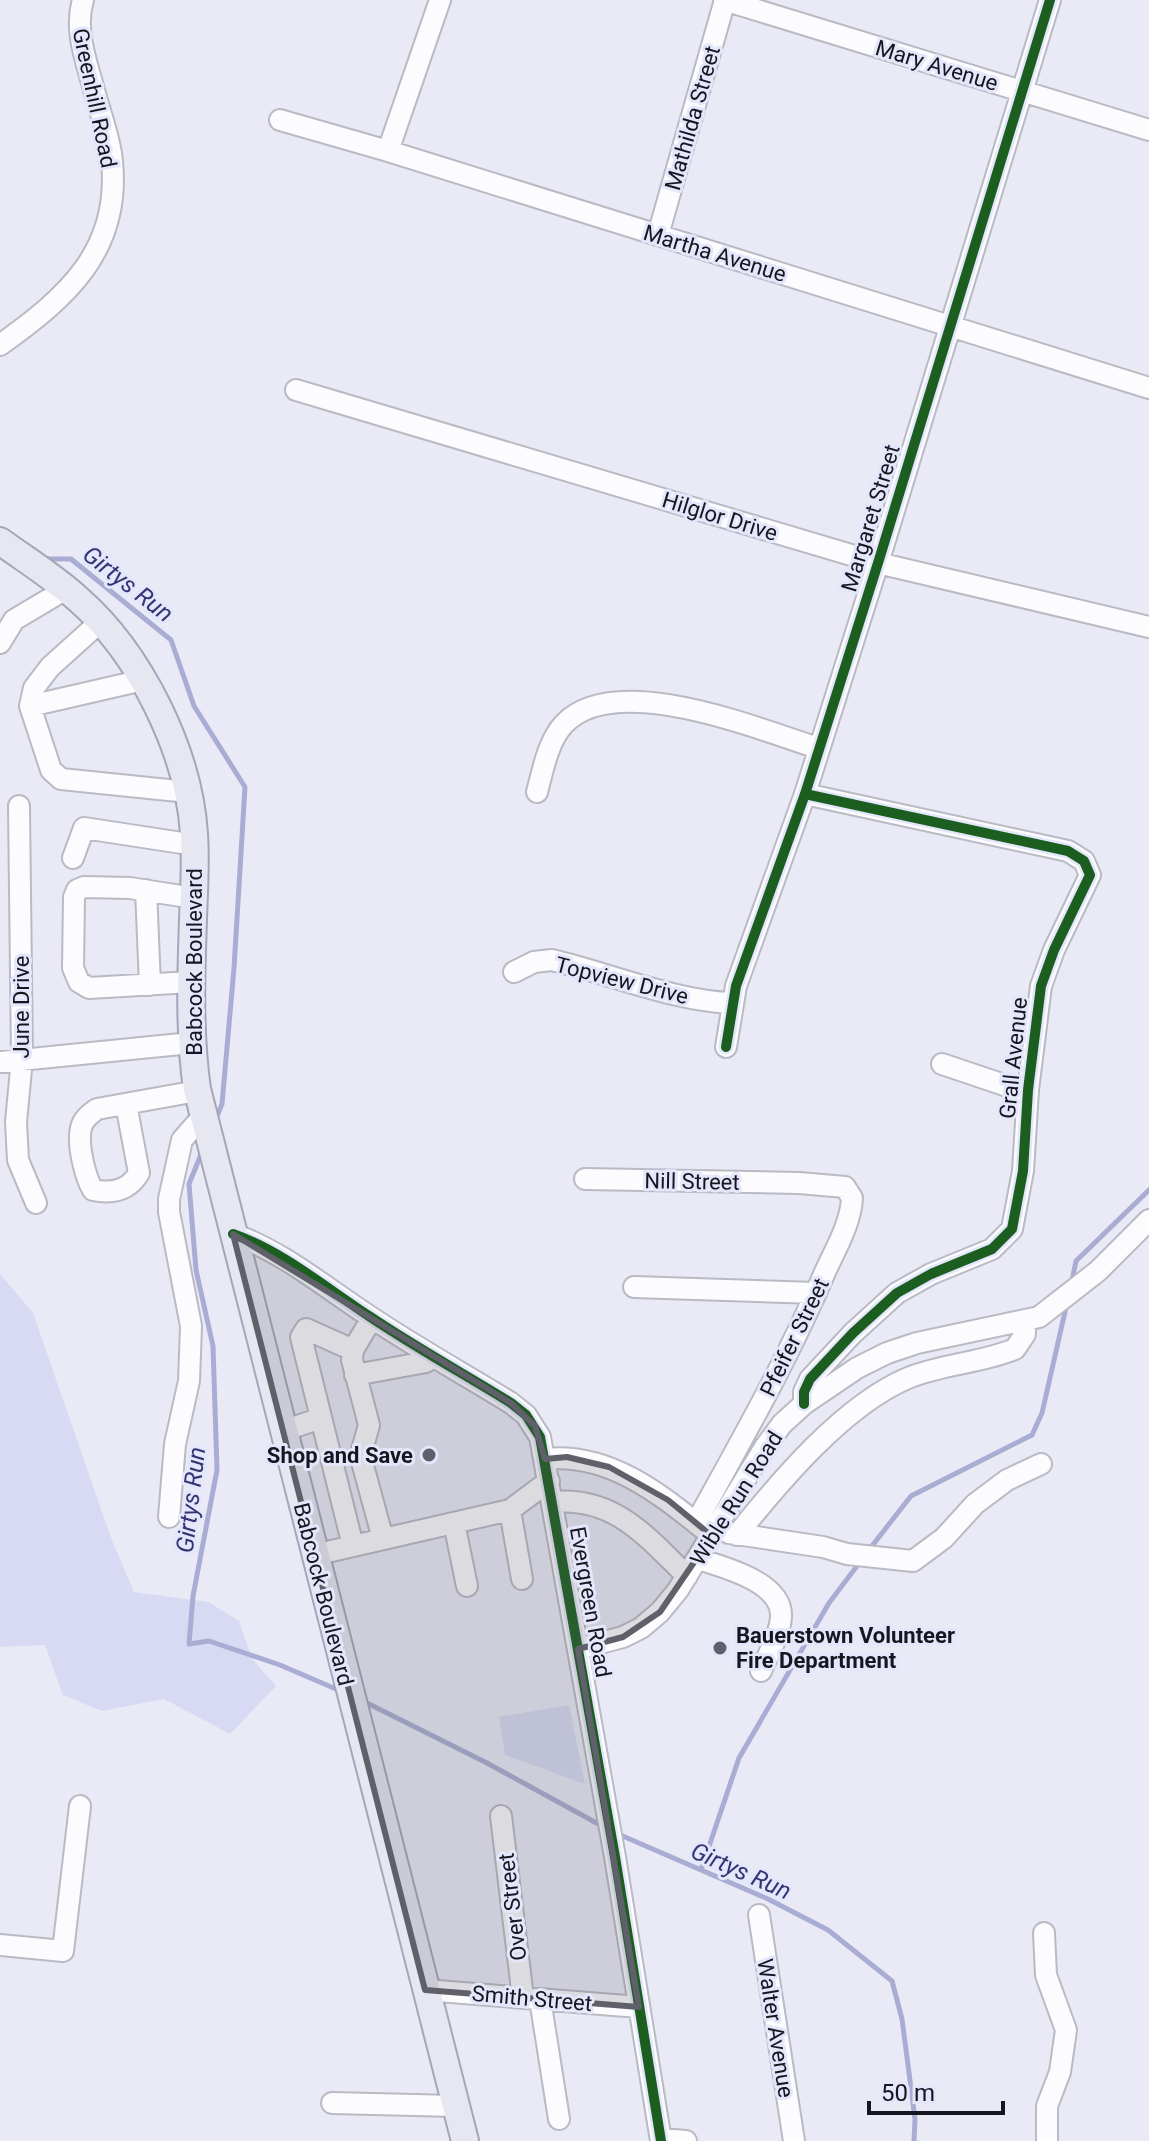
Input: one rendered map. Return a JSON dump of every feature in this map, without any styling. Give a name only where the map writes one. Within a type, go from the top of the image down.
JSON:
[{"type":"main road","name":"Babcock Boulevard","points":[[0,541],[59,584],[100,622],[127,656],[166,725],[188,792],[195,845],[191,1043],[202,1112],[465,2141]]},
{"type":"street","name":"Greenhill Road","points":[[0,345],[43,315],[73,284],[91,260],[106,226],[112,189],[112,160],[82,47],[78,17],[83,0]]},
{"type":"street","points":[[388,151],[440,0]]},
{"type":"street","name":"Mary Avenue","points":[[725,0],[1149,130]]},
{"type":"street","name":"Mathilda Street","points":[[658,235],[725,0]]},
{"type":"street","name":"Margaret Street","points":[[726,1047],[736,986],[805,794],[1050,0]]},
{"type":"street","name":"Martha Avenue","points":[[280,120],[1149,388]]},
{"type":"street","name":"Hilglor Drive","points":[[296,390],[878,563],[1149,627]]},
{"type":"street","points":[[0,643],[7,617],[59,584]]},
{"type":"street","points":[[100,622],[50,667],[34,688],[30,706],[51,770],[61,779],[188,792]]},
{"type":"street","points":[[30,706],[143,680]]},
{"type":"street","points":[[537,792],[550,748],[563,725],[584,709],[621,701],[690,709],[818,748]]},
{"type":"street","name":"Grall Avenue","points":[[804,1404],[804,1392],[810,1379],[853,1333],[897,1293],[931,1274],[992,1249],[1012,1229],[1023,1171],[1028,1093],[1041,986],[1054,950],[1090,875],[1084,861],[1068,851],[805,794]]},
{"type":"street","name":"June Drive","points":[[19,806],[22,1059],[16,1122],[18,1160],[36,1203]]},
{"type":"street","points":[[73,858],[84,828],[195,845]]},
{"type":"street","points":[[191,982],[89,988],[79,982],[73,968],[74,897],[77,890],[84,887],[146,890],[194,898]]},
{"type":"street","points":[[146,890],[150,985]]},
{"type":"street","name":"Topview Drive","points":[[514,972],[534,962],[552,960],[680,995],[715,1003],[733,1003]]},
{"type":"street","points":[[0,1062],[191,1043]]},
{"type":"street","points":[[942,1064],[1028,1093]]},
{"type":"street","points":[[126,1104],[202,1112],[182,1140],[169,1199],[191,1326],[189,1381],[175,1444],[169,1517]]},
{"type":"street","name":"Nill Street","points":[[585,1179],[799,1183]]},
{"type":"street","name":"Pfeifer Street","points":[[708,1530],[765,1397],[840,1240],[852,1198],[845,1187],[799,1183]]},
{"type":"street","name":"Wible Run Road","points":[[578,1649],[613,1640],[641,1628],[660,1612],[692,1567],[708,1530],[765,1447],[782,1424],[804,1404],[857,1368],[887,1353],[917,1343],[1032,1318],[1098,1271],[1149,1220]]},
{"type":"street","name":"Evergreen Road","points":[[233,1234],[274,1254],[428,1358],[526,1415],[540,1437],[604,1793],[661,2140]]},
{"type":"street","points":[[634,1287],[816,1293]]},
{"type":"street","points":[[353,1350],[372,1318]]},
{"type":"street","points":[[737,1535],[809,1454],[862,1404],[883,1389],[911,1376],[1015,1349],[1032,1318]]},
{"type":"street","points":[[353,1546],[301,1337],[306,1329],[353,1350],[366,1381],[369,1425],[362,1462],[383,1539]]},
{"type":"street","points":[[366,1381],[428,1358]]},
{"type":"street","points":[[283,1431],[321,1418]]},
{"type":"street","points":[[545,1459],[585,1459],[609,1467],[668,1500],[708,1530],[823,1547],[847,1554],[913,1561],[944,1538],[975,1504],[1007,1480],[1041,1464]]},
{"type":"street","points":[[314,1555],[510,1510],[551,1492],[629,1521],[692,1567],[754,1579],[773,1595],[782,1613],[779,1630],[761,1671]]},
{"type":"street","points":[[510,1510],[522,1579]]},
{"type":"street","points":[[454,1523],[467,1586]]},
{"type":"street","points":[[0,1945],[63,1951],[80,1806]]},
{"type":"street","name":"Over Street","points":[[501,1816],[532,1998],[559,2119]]},
{"type":"street","name":"Walter Avenue","points":[[759,1915],[794,2141]]},
{"type":"street","points":[[1044,1933],[1046,1975],[1066,2030],[1060,2072],[1047,2106],[1047,2141]]},
{"type":"street","name":"Smith Street","points":[[425,1990],[639,2007]]},
{"type":"street","points":[[332,2103],[455,2106]]},
{"type":"street","points":[[661,2140],[686,2141]]},
{"type":"highlighted area","points":[[233,1234],[511,1403],[535,1426],[545,1459],[567,1457],[609,1467],[668,1500],[712,1536],[660,1612],[623,1637],[578,1649],[639,2007],[425,1990]]},
{"type":"shaded area","points":[[0,1274],[33,1313],[111,1538],[134,1592],[208,1602],[239,1621],[252,1659],[276,1686],[230,1734],[164,1699],[102,1711],[63,1695],[45,1645],[0,1647]]},
{"type":"shaded area","points":[[569,1705],[585,1784],[505,1755],[499,1717]]},
{"type":"waterway","name":"Girtys Run","points":[[44,559],[71,559],[171,640],[194,706],[245,787],[222,1104],[215,1121]]},
{"type":"waterway","name":"Girtys Run","points":[[202,1152],[189,1184],[196,1270],[213,1346],[217,1470],[193,1596],[189,1644],[209,1641],[280,1665],[343,1692]]},
{"type":"waterway","points":[[1072,1281],[1076,1261],[1149,1190]]},
{"type":"waterway","points":[[868,1551],[911,1496],[1032,1435],[1042,1413],[1067,1303]]},
{"type":"waterway","points":[[701,1870],[739,1758],[829,1603],[860,1562]]},
{"type":"waterway","name":"Girtys Run","points":[[363,1701],[487,1763],[602,1826]]},
{"type":"waterway","name":"Girtys Run","points":[[618,1834],[768,1899],[828,1930],[892,1981],[902,2019],[915,2119],[914,2141]]},
{"type":"cycle path","points":[[726,1047],[736,986],[805,794],[1050,0]]},
{"type":"cycle path","points":[[804,1404],[804,1392],[810,1379],[853,1333],[897,1293],[931,1274],[992,1249],[1012,1229],[1023,1171],[1028,1090],[1041,986],[1054,950],[1090,875],[1084,861],[1068,851],[805,794]]},
{"type":"cycle path","points":[[233,1234],[286,1260],[386,1327],[511,1403],[526,1415],[540,1437],[615,1857],[661,2141]]},
{"type":"place","name":"Shop and Save","points":[[429,1455]]},
{"type":"place","name":"Bauerstown Volunteer Fire Department","points":[[720,1648]]}]
